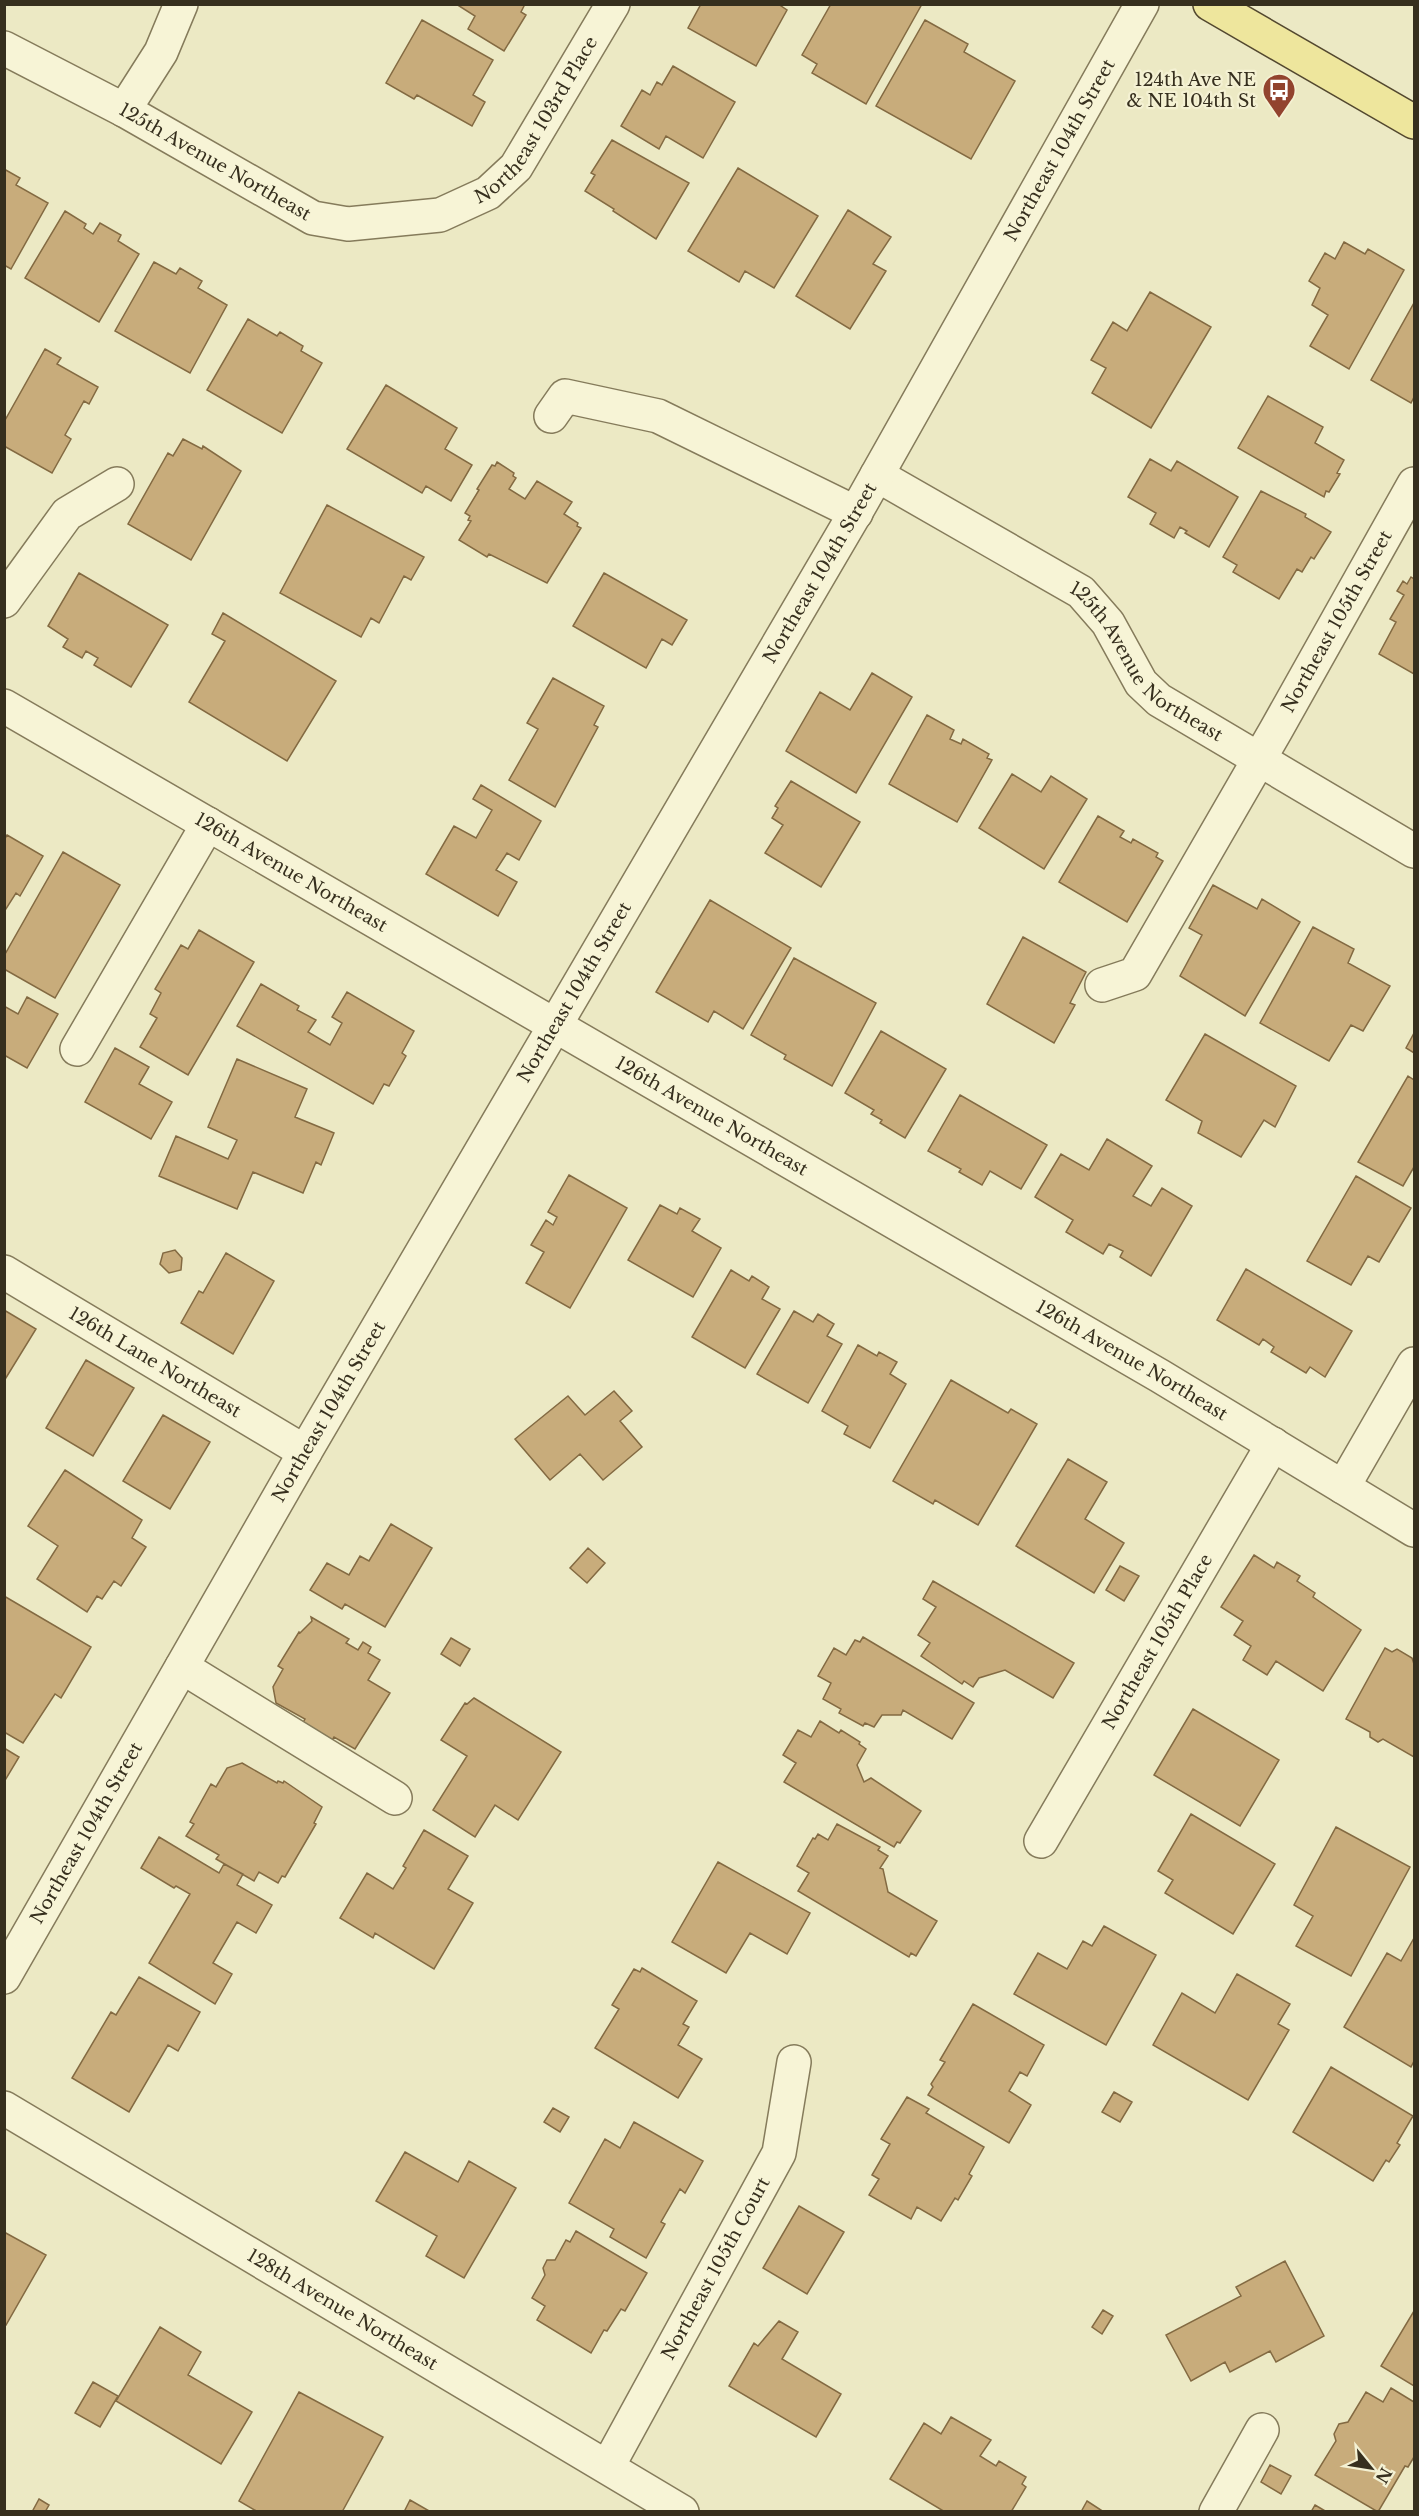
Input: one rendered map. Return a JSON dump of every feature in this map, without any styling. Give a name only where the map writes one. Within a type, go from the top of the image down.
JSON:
[{"type":"main road","points":[[1210,4],[1414,122]]},
{"type":"street","points":[[124,110],[161,52],[181,4]]},
{"type":"street","name":"Northeast 103rd Place","points":[[440,215],[488,193],[516,166],[613,4]]},
{"type":"street","name":"Northeast 104th Street","points":[[4,1977],[305,1452],[856,513],[1142,4]]},
{"type":"street","name":"125th Avenue Northeast","points":[[4,48],[124,110],[313,218],[348,224],[440,215]]},
{"type":"street","points":[[551,416],[565,396],[658,417],[856,513]]},
{"type":"street","name":"125th Avenue Northeast","points":[[877,475],[1081,592],[1108,623],[1141,683],[1159,700],[1414,851]]},
{"type":"street","points":[[4,601],[67,514],[117,484]]},
{"type":"street","name":"Northeast 105th Street","points":[[1102,985],[1135,974],[1414,484]]},
{"type":"street","name":"126th Avenue Northeast","points":[[4,706],[1160,1376],[1414,1530]]},
{"type":"street","points":[[77,1049],[208,824]]},
{"type":"street","name":"126th Lane Northeast","points":[[4,1272],[305,1452]]},
{"type":"street","points":[[1343,1487],[1414,1364]]},
{"type":"street","name":"Northeast 105th Place","points":[[1041,1841],[1274,1444]]},
{"type":"street","points":[[182,1666],[395,1798]]},
{"type":"street","name":"Northeast 105th Court","points":[[608,2466],[778,2153],[794,2062]]},
{"type":"street","name":"128th Avenue Northeast","points":[[4,2108],[682,2511]]},
{"type":"street","points":[[1216,2511],[1262,2430]]},
{"type":"building","points":[[456,4],[525,4],[521,12],[526,15],[504,51],[468,29],[475,16]]},
{"type":"building","points":[[701,4],[778,4],[787,10],[756,66],[688,28]]},
{"type":"building","points":[[831,4],[922,4],[866,104],[812,73],[817,64],[802,55]]},
{"type":"building","points":[[422,20],[493,60],[473,95],[485,102],[472,126],[417,95],[414,99],[386,83]]},
{"type":"building","points":[[925,20],[968,44],[964,52],[1015,81],[971,159],[876,106]]},
{"type":"building","points":[[673,66],[735,102],[703,158],[666,136],[659,149],[621,126],[642,90],[650,95],[657,82],[662,85]]},
{"type":"building","points":[[612,140],[689,183],[656,239],[585,191],[595,175],[591,173]]},
{"type":"building","points":[[738,168],[818,216],[774,288],[745,271],[739,282],[688,251]]},
{"type":"building","points":[[4,169],[20,178],[16,185],[48,203],[11,269],[4,265]]},
{"type":"building","points":[[848,210],[891,237],[873,264],[886,271],[850,329],[796,296]]},
{"type":"building","points":[[65,211],[86,224],[84,228],[93,234],[100,223],[121,235],[118,241],[139,254],[99,322],[25,278]]},
{"type":"building","points":[[1344,242],[1365,254],[1368,249],[1404,270],[1349,369],[1310,346],[1328,315],[1312,305],[1320,288],[1309,281],[1325,253],[1335,259]]},
{"type":"building","points":[[154,262],[176,274],[180,268],[202,281],[198,288],[227,305],[190,373],[115,331]]},
{"type":"building","points":[[1150,292],[1211,327],[1151,428],[1092,393],[1106,368],[1091,360],[1113,322],[1127,331]]},
{"type":"building","points":[[1414,303],[1414,397],[1411,403],[1371,380]]},
{"type":"building","points":[[248,319],[277,336],[280,332],[303,346],[301,351],[322,363],[282,433],[207,390]]},
{"type":"building","points":[[45,349],[61,358],[57,364],[98,387],[89,404],[84,401],[65,435],[71,439],[52,473],[4,446],[4,422]]},
{"type":"building","points":[[386,385],[457,428],[445,449],[472,465],[451,501],[426,486],[422,493],[347,449]]},
{"type":"building","points":[[1268,396],[1323,427],[1315,443],[1344,460],[1337,473],[1340,474],[1324,497],[1238,448]]},
{"type":"building","points":[[183,439],[202,449],[203,446],[241,471],[191,560],[128,524],[168,453],[173,456]]},
{"type":"building","points":[[1150,459],[1171,471],[1177,461],[1238,497],[1209,547],[1185,533],[1187,531],[1180,527],[1174,538],[1150,524],[1156,513],[1128,497]]},
{"type":"building","points":[[497,462],[514,473],[513,476],[516,478],[509,489],[525,499],[537,481],[572,502],[564,514],[578,523],[577,526],[581,528],[547,583],[489,554],[487,557],[459,540],[471,521],[468,520],[470,516],[465,513],[492,465],[495,466]]},
{"type":"building","points":[[1261,491],[1306,514],[1305,517],[1331,532],[1314,559],[1311,557],[1302,572],[1297,569],[1279,599],[1233,572],[1237,565],[1223,557]]},
{"type":"building","points":[[327,505],[424,557],[411,580],[404,576],[379,623],[371,618],[361,637],[280,593]]},
{"type":"building","points":[[79,573],[168,625],[131,687],[94,665],[98,658],[86,651],[82,658],[63,647],[68,639],[48,626]]},
{"type":"building","points":[[604,573],[687,620],[672,645],[662,639],[646,668],[573,626]]},
{"type":"building","points":[[1411,577],[1414,579],[1414,674],[1379,654],[1396,622],[1390,619],[1404,595],[1397,591],[1403,581],[1407,584]]},
{"type":"building","points":[[223,613],[336,681],[287,761],[189,702],[225,641],[212,634]]},
{"type":"building","points":[[872,673],[912,697],[856,793],[786,751],[820,692],[850,710]]},
{"type":"building","points":[[553,678],[604,706],[594,725],[598,727],[555,807],[509,780],[538,729],[527,723]]},
{"type":"building","points":[[927,715],[954,730],[950,739],[961,744],[963,739],[989,754],[987,758],[992,760],[957,822],[889,784]]},
{"type":"building","points":[[1012,774],[1041,792],[1051,776],[1087,799],[1044,869],[979,828]]},
{"type":"building","points":[[791,781],[860,822],[821,887],[765,853],[783,825],[772,818],[778,808],[775,806]]},
{"type":"building","points":[[481,785],[541,821],[519,860],[507,853],[496,870],[517,882],[498,916],[426,874],[454,826],[476,838],[492,810],[473,799]]},
{"type":"building","points":[[1098,816],[1124,831],[1120,837],[1131,843],[1133,839],[1158,853],[1156,857],[1163,861],[1127,922],[1059,882]]},
{"type":"building","points":[[7,835],[43,856],[20,896],[16,893],[4,912],[4,840]]},
{"type":"building","points":[[63,852],[120,885],[55,998],[4,969],[4,956]]},
{"type":"building","points":[[1213,885],[1257,909],[1262,899],[1300,922],[1245,1016],[1180,976],[1202,935],[1189,928]]},
{"type":"building","points":[[710,900],[791,948],[743,1029],[714,1011],[708,1022],[656,992]]},
{"type":"building","points":[[1313,927],[1354,949],[1348,963],[1390,986],[1363,1031],[1351,1025],[1329,1061],[1260,1023]]},
{"type":"building","points":[[199,930],[254,962],[188,1075],[140,1047],[157,1018],[150,1014],[161,993],[155,989],[181,945],[188,949]]},
{"type":"building","points":[[1023,937],[1086,972],[1070,1003],[1075,1005],[1054,1043],[987,1004]]},
{"type":"building","points":[[794,958],[876,1003],[832,1086],[784,1059],[786,1055],[751,1035]]},
{"type":"building","points":[[261,984],[299,1006],[297,1010],[316,1020],[308,1032],[330,1045],[342,1023],[332,1017],[347,992],[414,1031],[402,1053],[406,1056],[389,1086],[384,1084],[373,1104],[237,1026]]},
{"type":"building","points":[[27,997],[58,1014],[27,1068],[4,1055],[4,1006],[18,1014]]},
{"type":"building","points":[[881,1031],[946,1069],[905,1138],[880,1123],[882,1120],[871,1114],[874,1110],[845,1093]]},
{"type":"building","points":[[1414,1033],[1414,1053],[1406,1048]]},
{"type":"building","points":[[1205,1034],[1296,1086],[1275,1127],[1264,1120],[1241,1157],[1198,1133],[1202,1121],[1166,1100]]},
{"type":"building","points":[[115,1048],[149,1067],[139,1084],[172,1102],[151,1139],[85,1102]]},
{"type":"building","points":[[237,1059],[307,1089],[295,1117],[334,1133],[321,1165],[316,1162],[303,1193],[253,1172],[237,1209],[159,1176],[176,1136],[228,1159],[237,1140],[208,1127]]},
{"type":"building","points":[[1408,1076],[1414,1080],[1414,1167],[1403,1186],[1358,1162]]},
{"type":"building","points":[[960,1095],[1047,1145],[1021,1189],[990,1171],[982,1185],[959,1172],[961,1169],[928,1151]]},
{"type":"building","points":[[1107,1139],[1152,1166],[1133,1196],[1151,1206],[1162,1188],[1192,1206],[1151,1276],[1120,1257],[1123,1251],[1109,1244],[1103,1254],[1066,1232],[1073,1220],[1035,1197],[1061,1154],[1089,1170]]},
{"type":"building","points":[[569,1175],[627,1208],[570,1308],[526,1283],[544,1252],[531,1245],[546,1220],[553,1225],[557,1217],[548,1212]]},
{"type":"building","points":[[1356,1176],[1411,1208],[1379,1262],[1368,1256],[1351,1285],[1307,1261]]},
{"type":"building","points":[[660,1205],[677,1214],[680,1208],[700,1219],[692,1231],[721,1248],[693,1297],[628,1260]]},
{"type":"building","points":[[175,1250],[182,1258],[181,1270],[169,1273],[160,1264],[163,1253]]},
{"type":"building","points":[[226,1253],[274,1281],[233,1354],[181,1323],[199,1291],[203,1293]]},
{"type":"building","points":[[1246,1269],[1352,1331],[1325,1377],[1310,1367],[1306,1373],[1271,1352],[1274,1347],[1263,1339],[1259,1345],[1217,1320]]},
{"type":"building","points":[[731,1270],[749,1281],[752,1276],[769,1287],[762,1299],[780,1309],[745,1368],[692,1337]]},
{"type":"building","points":[[4,1310],[36,1329],[4,1381]]},
{"type":"building","points":[[794,1311],[813,1322],[818,1314],[834,1324],[827,1336],[842,1344],[808,1403],[757,1374]]},
{"type":"building","points":[[858,1345],[877,1356],[879,1352],[897,1362],[890,1374],[906,1384],[870,1448],[844,1434],[848,1426],[822,1411]]},
{"type":"building","points":[[86,1360],[134,1388],[93,1456],[46,1428]]},
{"type":"building","points":[[951,1380],[1008,1413],[1011,1409],[1037,1424],[978,1525],[935,1500],[933,1504],[893,1481]]},
{"type":"building","points":[[614,1391],[632,1411],[620,1421],[642,1447],[603,1480],[580,1454],[550,1480],[515,1439],[568,1396],[585,1415]]},
{"type":"building","points":[[163,1415],[210,1442],[170,1509],[123,1481]]},
{"type":"building","points":[[1068,1459],[1107,1482],[1085,1519],[1124,1543],[1094,1593],[1016,1546]]},
{"type":"building","points":[[65,1470],[142,1520],[132,1538],[146,1547],[121,1586],[114,1581],[102,1599],[97,1596],[87,1612],[37,1579],[58,1546],[28,1526]]},
{"type":"building","points":[[391,1524],[432,1548],[385,1627],[345,1604],[342,1609],[310,1590],[327,1563],[349,1575],[360,1556],[369,1561]]},
{"type":"building","points":[[588,1548],[605,1563],[587,1583],[570,1568]]},
{"type":"building","points":[[1254,1555],[1274,1568],[1277,1562],[1300,1576],[1297,1581],[1315,1593],[1313,1597],[1361,1630],[1323,1691],[1276,1661],[1267,1675],[1243,1660],[1251,1646],[1234,1635],[1243,1621],[1221,1607]]},
{"type":"building","points":[[1120,1566],[1139,1576],[1124,1601],[1106,1590]]},
{"type":"building","points":[[933,1581],[1074,1663],[1053,1698],[1005,1670],[979,1678],[973,1687],[964,1681],[962,1684],[921,1656],[930,1643],[918,1635],[936,1607],[923,1599]]},
{"type":"building","points":[[4,1596],[91,1647],[61,1698],[55,1694],[23,1743],[4,1732]]},
{"type":"building","points":[[311,1617],[349,1639],[346,1643],[358,1650],[363,1642],[371,1647],[368,1653],[380,1660],[368,1680],[390,1693],[355,1749],[334,1737],[330,1744],[301,1726],[305,1719],[276,1703],[273,1687],[283,1669],[278,1666],[299,1632],[312,1621]]},
{"type":"building","points":[[863,1637],[974,1703],[952,1739],[903,1710],[901,1715],[882,1715],[874,1727],[865,1723],[863,1726],[839,1713],[841,1709],[823,1699],[831,1683],[818,1676],[834,1648],[846,1655],[855,1640],[860,1642]]},
{"type":"building","points":[[451,1638],[470,1649],[460,1666],[441,1654]]},
{"type":"building","points":[[1385,1648],[1392,1652],[1397,1649],[1412,1658],[1414,1664],[1414,1757],[1383,1739],[1378,1742],[1370,1737],[1370,1732],[1346,1719]]},
{"type":"building","points":[[474,1698],[561,1752],[518,1820],[495,1805],[475,1837],[433,1810],[467,1756],[441,1740],[465,1703],[467,1704]]},
{"type":"building","points":[[1193,1709],[1279,1760],[1240,1826],[1154,1775]]},
{"type":"building","points":[[820,1721],[839,1733],[841,1730],[860,1742],[859,1744],[866,1749],[857,1765],[864,1782],[871,1778],[921,1811],[900,1843],[897,1842],[894,1847],[784,1782],[796,1763],[783,1755],[798,1730],[811,1737]]},
{"type":"building","points":[[4,1748],[19,1757],[4,1782]]},
{"type":"building","points":[[242,1763],[277,1783],[284,1781],[322,1807],[314,1823],[316,1824],[285,1877],[282,1876],[278,1883],[259,1872],[254,1881],[216,1859],[219,1855],[186,1836],[194,1824],[190,1822],[211,1784],[216,1787],[227,1768]]},
{"type":"building","points":[[1191,1814],[1275,1864],[1233,1934],[1165,1893],[1173,1880],[1158,1871]]},
{"type":"building","points":[[837,1824],[880,1847],[878,1850],[888,1856],[880,1868],[883,1869],[888,1892],[937,1921],[916,1956],[911,1953],[909,1957],[798,1891],[809,1873],[797,1866],[813,1838],[815,1839],[818,1834],[828,1840]]},
{"type":"building","points":[[1336,1827],[1410,1867],[1351,1976],[1296,1946],[1313,1916],[1294,1905]]},
{"type":"building","points":[[424,1830],[468,1856],[448,1889],[473,1903],[434,1969],[375,1933],[373,1938],[340,1918],[367,1873],[393,1889],[406,1868],[403,1866]]},
{"type":"building","points":[[159,1837],[219,1873],[224,1864],[243,1874],[237,1885],[272,1905],[256,1933],[237,1922],[213,1963],[232,1974],[215,2004],[149,1963],[190,1894],[176,1886],[174,1888],[141,1868]]},
{"type":"building","points":[[718,1862],[810,1913],[787,1954],[750,1933],[726,1973],[672,1942]]},
{"type":"building","points":[[1104,1926],[1156,1955],[1106,2045],[1014,1994],[1038,1953],[1067,1969],[1083,1941],[1092,1946]]},
{"type":"building","points":[[1414,1938],[1414,2061],[1411,2067],[1344,2027],[1387,1953],[1401,1961]]},
{"type":"building","points":[[642,1968],[697,2001],[683,2024],[689,2027],[678,2045],[702,2059],[678,2098],[595,2048],[619,2009],[612,2005],[634,1969],[640,1972]]},
{"type":"building","points":[[1237,1974],[1290,2004],[1278,2024],[1289,2030],[1248,2100],[1153,2045],[1182,1993],[1215,2013]]},
{"type":"building","points":[[139,1977],[200,2012],[178,2051],[168,2045],[129,2112],[72,2078],[111,2012],[116,2015]]},
{"type":"building","points":[[973,2004],[1044,2045],[1027,2076],[1020,2072],[1009,2091],[1031,2105],[1009,2143],[928,2095],[933,2087],[931,2084],[945,2062],[940,2060]]},
{"type":"building","points":[[1331,2067],[1413,2116],[1397,2143],[1400,2145],[1389,2162],[1386,2160],[1373,2181],[1293,2132]]},
{"type":"building","points":[[1114,2092],[1132,2102],[1120,2122],[1102,2112]]},
{"type":"building","points":[[907,2097],[929,2109],[926,2113],[984,2147],[969,2174],[972,2176],[958,2200],[955,2198],[941,2221],[917,2207],[911,2219],[869,2195],[879,2179],[872,2175],[890,2144],[881,2139]]},
{"type":"building","points":[[553,2108],[569,2117],[560,2132],[544,2122]]},
{"type":"building","points":[[634,2122],[703,2161],[685,2193],[680,2189],[661,2222],[665,2224],[646,2258],[610,2237],[614,2229],[569,2203],[605,2139],[620,2148]]},
{"type":"building","points":[[405,2152],[458,2182],[469,2161],[516,2188],[464,2278],[426,2256],[437,2236],[376,2201]]},
{"type":"building","points":[[799,2206],[844,2232],[807,2294],[763,2268]]},
{"type":"building","points":[[576,2231],[647,2273],[625,2311],[621,2309],[607,2331],[604,2330],[591,2353],[537,2320],[545,2306],[532,2298],[545,2275],[543,2268],[547,2260],[555,2260],[566,2240],[570,2242]]},
{"type":"building","points":[[4,2232],[46,2255],[6,2325],[4,2324]]},
{"type":"building","points":[[1285,2261],[1324,2336],[1276,2362],[1270,2351],[1230,2372],[1225,2362],[1191,2381],[1166,2335],[1241,2296],[1236,2287]]},
{"type":"building","points":[[1103,2310],[1113,2316],[1102,2334],[1092,2327]]},
{"type":"building","points":[[1414,2311],[1414,2386],[1381,2366]]},
{"type":"building","points":[[779,2321],[798,2332],[782,2359],[841,2394],[816,2437],[729,2386],[754,2343],[758,2346]]},
{"type":"building","points":[[160,2327],[201,2352],[188,2375],[252,2412],[221,2464],[116,2401]]},
{"type":"building","points":[[93,2382],[118,2396],[100,2427],[75,2413]]},
{"type":"building","points":[[1391,2388],[1414,2402],[1414,2457],[1408,2467],[1405,2466],[1378,2512],[1315,2475],[1336,2441],[1334,2434],[1339,2424],[1348,2422],[1366,2392],[1383,2402]]},
{"type":"building","points":[[299,2392],[383,2437],[342,2512],[258,2512],[239,2501]]},
{"type":"building","points":[[951,2417],[991,2440],[980,2456],[996,2466],[999,2461],[1026,2477],[1022,2484],[1026,2487],[1011,2512],[945,2512],[890,2479],[924,2423],[941,2434]]},
{"type":"building","points":[[1270,2465],[1291,2476],[1281,2494],[1261,2482]]},
{"type":"building","points":[[39,2499],[49,2505],[45,2512],[32,2512]]},
{"type":"building","points":[[410,2500],[431,2512],[404,2512]]},
{"type":"building","points":[[1087,2501],[1104,2512],[1081,2512]]},
{"type":"building","points":[[1315,2505],[1327,2512],[1311,2512]]},
{"type":"place","name":"124th Ave NE & NE 104th St","points":[[1279,119]]}]
